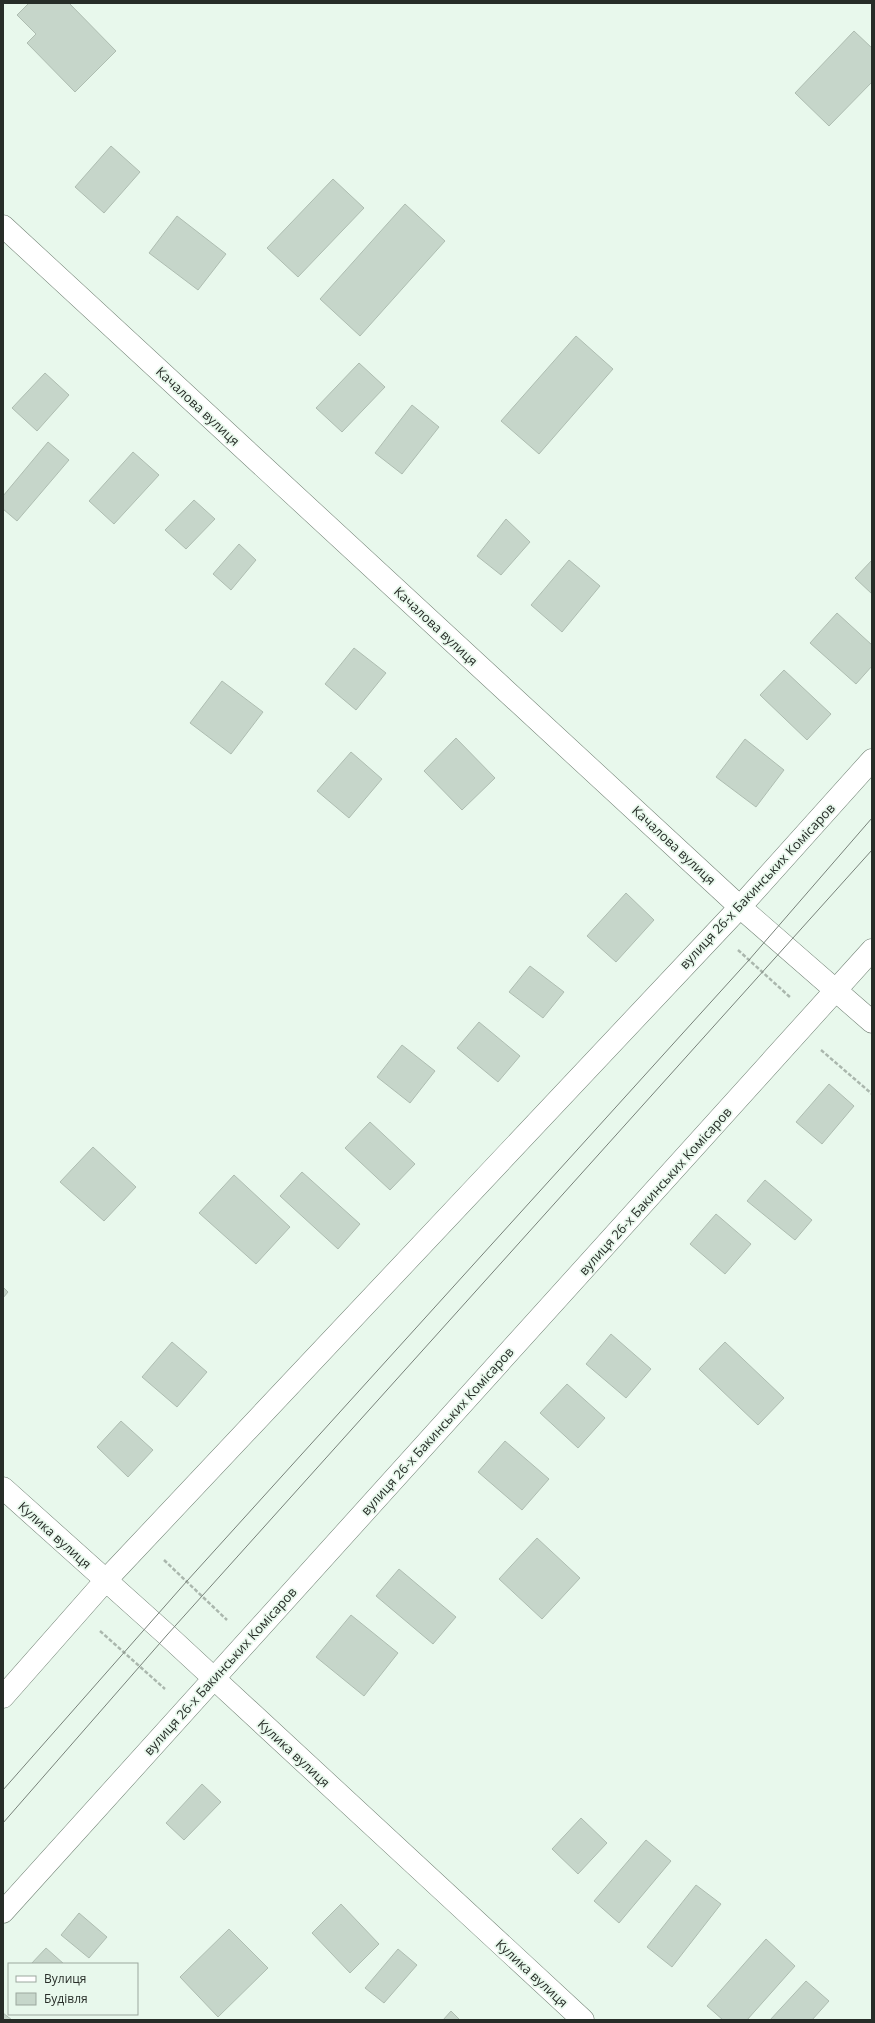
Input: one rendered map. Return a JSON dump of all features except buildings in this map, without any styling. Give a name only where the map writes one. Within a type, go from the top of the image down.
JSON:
[{"type":"street","name":"Качалова вулиця","points":[[3,226],[740,906],[872,1022]]},
{"type":"street","name":"вулиця 26-х Бакинських Комісаров","points":[[3,1698],[143,1540],[740,906],[872,760]]},
{"type":"street","name":"вулиця 26-х Бакинських Комісаров","points":[[3,1912],[872,950]]},
{"type":"street","name":"Кулика вулиця","points":[[3,1488],[106,1580],[583,2020]]},
{"type":"path","points":[[717,930],[872,1094]]},
{"type":"path","points":[[143,1540],[248,1640]]},
{"type":"path","points":[[78,1612],[186,1708]]},
{"type":"tram line","points":[[3,1790],[187,1581],[749,960],[872,818]]},
{"type":"tram line","points":[[3,1823],[167,1635],[872,850]]}]
